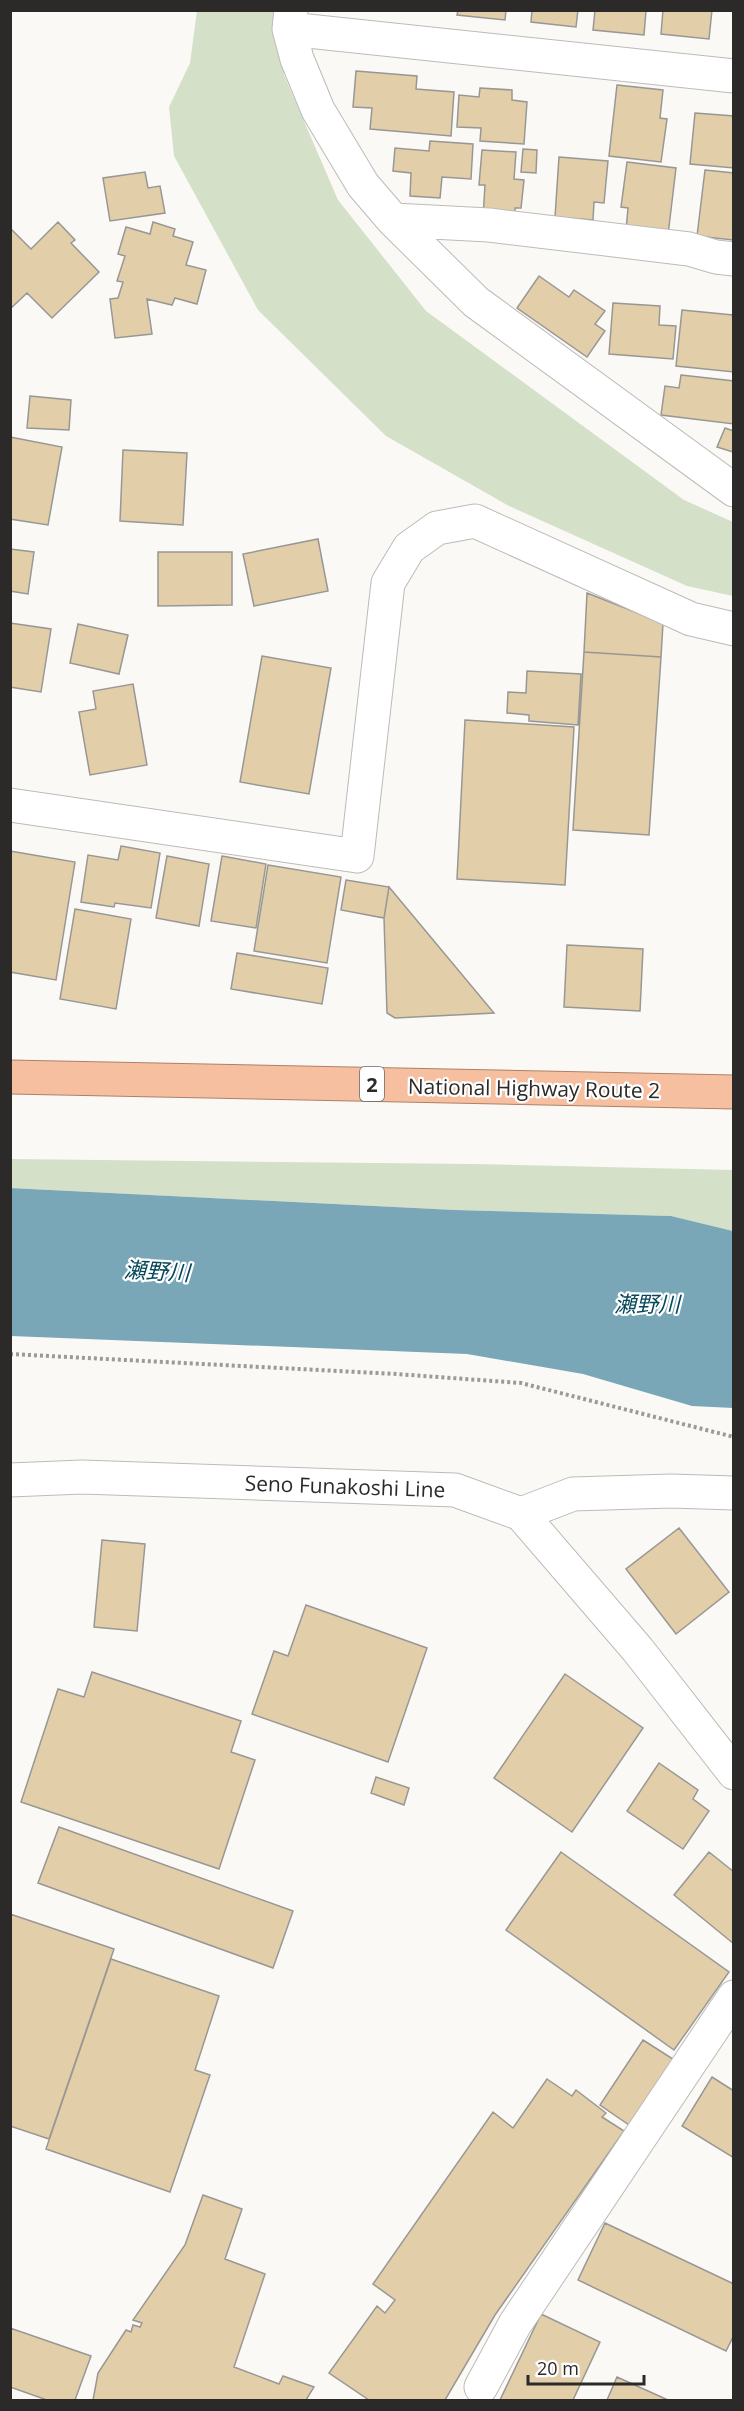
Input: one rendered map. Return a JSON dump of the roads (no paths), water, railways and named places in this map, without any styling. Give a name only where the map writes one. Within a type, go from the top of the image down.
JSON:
[{"type":"highway","name":"National Highway Route 2","points":[[10,1077],[734,1092]]},
{"type":"street","points":[[734,76],[290,20],[297,60],[318,110],[363,185],[393,220],[476,302],[734,490]]},
{"type":"street","points":[[393,220],[500,226],[689,249],[716,257],[734,259]]},
{"type":"street","points":[[10,805],[357,856],[388,583],[409,548],[437,528],[475,521],[692,619],[734,629]]},
{"type":"street","name":"Seno Funakoshi Line","points":[[10,1480],[82,1477],[455,1490],[522,1514],[638,1650],[734,1773]]},
{"type":"street","points":[[522,1514],[573,1494],[671,1491],[734,1493]]},
{"type":"street","points":[[481,2387],[515,2324],[734,1997]]},
{"type":"water","name":"瀬野川","points":[[10,1188],[455,1210],[671,1216],[733,1231],[733,1408],[692,1406],[583,1374],[467,1354],[11,1336]]}]
